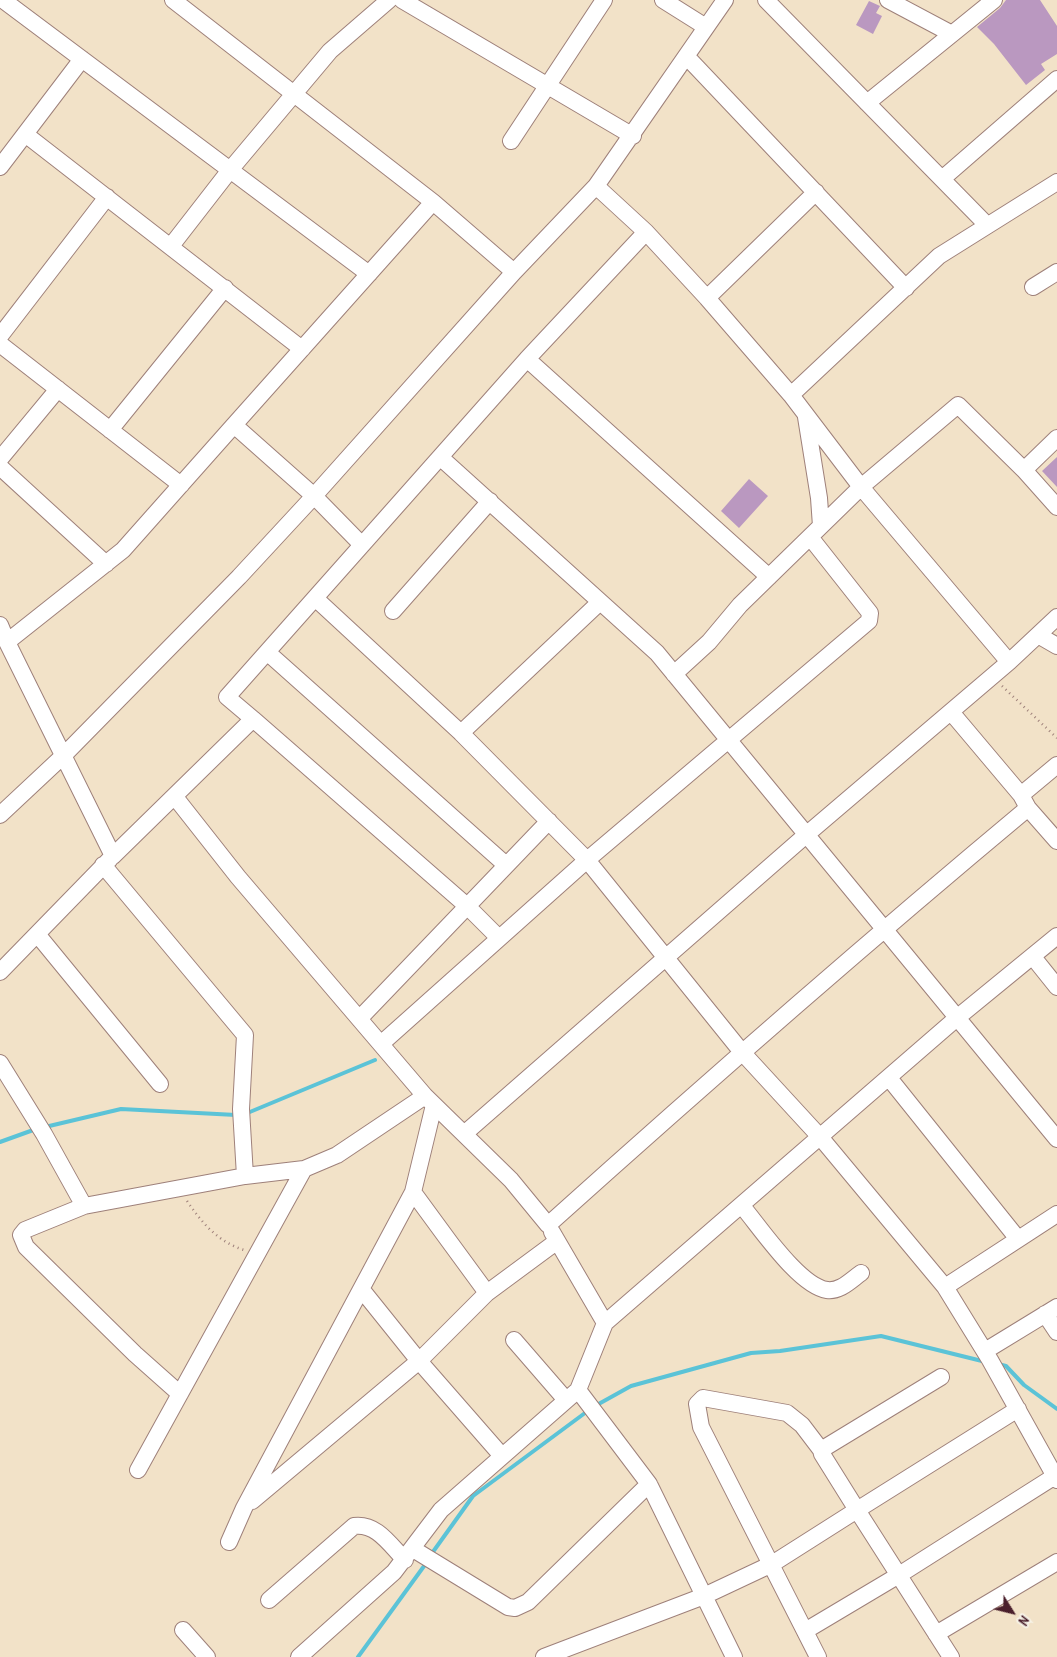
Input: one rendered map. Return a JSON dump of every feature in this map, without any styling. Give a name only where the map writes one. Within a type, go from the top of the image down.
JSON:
[{"type":"street","points":[[3,0],[369,274]]},
{"type":"street","points":[[173,0],[434,202],[514,272]]},
{"type":"street","points":[[170,246],[293,93],[330,51],[389,0]]},
{"type":"street","points":[[511,141],[604,0]]},
{"type":"street","points":[[663,0],[706,28]]},
{"type":"street","points":[[0,815],[63,756],[239,577],[514,272],[596,186],[633,136],[725,0]]},
{"type":"street","points":[[766,0],[987,225]]},
{"type":"street","points":[[888,0],[952,34]]},
{"type":"street","points":[[867,103],[994,0]]},
{"type":"street","points":[[409,2],[633,136]]},
{"type":"street","points":[[687,57],[906,288]]},
{"type":"street","points":[[0,167],[82,59]]},
{"type":"street","points":[[942,179],[1057,79]]},
{"type":"street","points":[[25,134],[302,348]]},
{"type":"street","points":[[791,395],[939,256],[1057,182]]},
{"type":"street","points":[[596,186],[646,232],[791,395],[861,487],[1009,662]]},
{"type":"street","points":[[706,298],[816,192]]},
{"type":"street","points":[[0,336],[107,197]]},
{"type":"street","points":[[6,642],[123,550],[434,202]]},
{"type":"street","points":[[499,938],[467,906],[227,697],[527,359],[646,232]]},
{"type":"street","points":[[1033,286],[1057,272]]},
{"type":"street","points":[[110,430],[224,288]]},
{"type":"street","points":[[0,344],[181,485]]},
{"type":"street","points":[[527,359],[769,577]]},
{"type":"street","points":[[0,459],[58,389]]},
{"type":"street","points":[[674,674],[709,642],[740,605],[861,487],[958,405],[1024,470],[1057,507]]},
{"type":"street","points":[[382,1043],[587,860],[869,621],[870,613],[815,532],[820,498],[806,415]]},
{"type":"street","points":[[234,425],[314,496],[362,545]]},
{"type":"street","points":[[1024,470],[1057,438]]},
{"type":"street","points":[[440,457],[657,653],[1057,1138]]},
{"type":"street","points":[[0,467],[106,564]]},
{"type":"street","points":[[393,611],[490,501]]},
{"type":"street","points":[[315,598],[462,733],[587,860],[741,1051],[821,1138],[946,1287],[988,1356],[1056,1478],[899,1575],[804,1630]]},
{"type":"street","points":[[462,733],[600,602]]},
{"type":"street","points":[[464,1134],[667,958],[806,834],[1009,662],[1057,617]]},
{"type":"street","points":[[0,625],[6,642],[63,756],[108,860],[242,1029],[246,1044],[241,1115],[245,1176]]},
{"type":"street","points":[[1038,636],[1057,646]]},
{"type":"street","points":[[267,652],[506,865]]},
{"type":"street","points":[[951,712],[1057,842]]},
{"type":"street","points":[[0,972],[108,860],[175,797],[253,719]]},
{"type":"street","points":[[548,1225],[741,1051],[884,928],[1025,801],[1057,765]]},
{"type":"street","points":[[175,797],[238,877],[430,1100],[511,1180],[548,1225],[556,1242],[605,1323]]},
{"type":"street","points":[[360,1018],[549,821]]},
{"type":"street","points":[[37,934],[160,1084]]},
{"type":"street","points":[[299,1657],[414,1555],[441,1510],[502,1456],[576,1397],[605,1323],[821,1138],[958,1017],[1057,936]]},
{"type":"street","points":[[1033,957],[1057,987]]},
{"type":"street","points":[[0,1063],[40,1128],[84,1206]]},
{"type":"street","points":[[889,1078],[1018,1239]]},
{"type":"street","points":[[180,1394],[134,1354],[22,1241],[21,1235],[25,1230],[84,1206],[245,1176],[304,1169],[337,1155],[430,1100]]},
{"type":"street","points":[[229,1542],[244,1508],[413,1192],[430,1100]]},
{"type":"street","points":[[138,1470],[304,1169]]},
{"type":"street","points":[[413,1192],[487,1293]]},
{"type":"street","points":[[742,1206],[794,1270],[815,1285],[827,1290],[840,1288],[861,1272]]},
{"type":"street","points":[[946,1287],[1057,1214]]},
{"type":"street","points":[[244,1508],[419,1361],[487,1293],[556,1242]]},
{"type":"street","points":[[362,1290],[419,1361],[502,1456]]},
{"type":"street","points":[[988,1356],[1051,1310],[1057,1332]]},
{"type":"street","points":[[514,1340],[596,1415],[649,1484],[734,1657]]},
{"type":"street","points":[[821,1450],[941,1378]]},
{"type":"street","points":[[818,1657],[701,1427],[698,1415],[699,1400],[703,1398],[788,1413],[802,1425],[821,1450],[951,1657]]},
{"type":"street","points":[[544,1657],[565,1653],[704,1596],[772,1564],[1015,1405]]},
{"type":"street","points":[[268,1600],[354,1526],[364,1525],[374,1528],[414,1555],[441,1567],[508,1607],[522,1606],[649,1484]]},
{"type":"street","points":[[936,1634],[1057,1562]]},
{"type":"street","points":[[183,1630],[207,1657]]},
{"type":"path","points":[[992,676],[1057,738]]},
{"type":"path","points":[[178,1190],[199,1219],[216,1235],[226,1243],[257,1254]]},
{"type":"building","points":[[1006,0],[1040,0],[1057,26],[1057,54],[1041,64],[1045,70],[1026,85],[994,44],[977,27],[1000,8]]},
{"type":"building","points":[[869,1],[880,6],[876,13],[882,16],[873,34],[856,25]]},
{"type":"building","points":[[1057,457],[1057,487],[1042,471]]},
{"type":"building","points":[[749,479],[768,496],[739,528],[721,511]]},
{"type":"waterway","points":[[245,1114],[375,1060]]},
{"type":"waterway","points":[[45,1127],[121,1109],[236,1115]]},
{"type":"waterway","points":[[0,1142],[36,1129]]},
{"type":"waterway","points":[[595,1406],[631,1386],[751,1353],[780,1351],[881,1336],[986,1362]]},
{"type":"waterway","points":[[998,1364],[1006,1366],[1024,1385],[1057,1409]]},
{"type":"waterway","points":[[430,1556],[473,1496],[589,1410]]},
{"type":"waterway","points":[[358,1657],[427,1562]]}]
